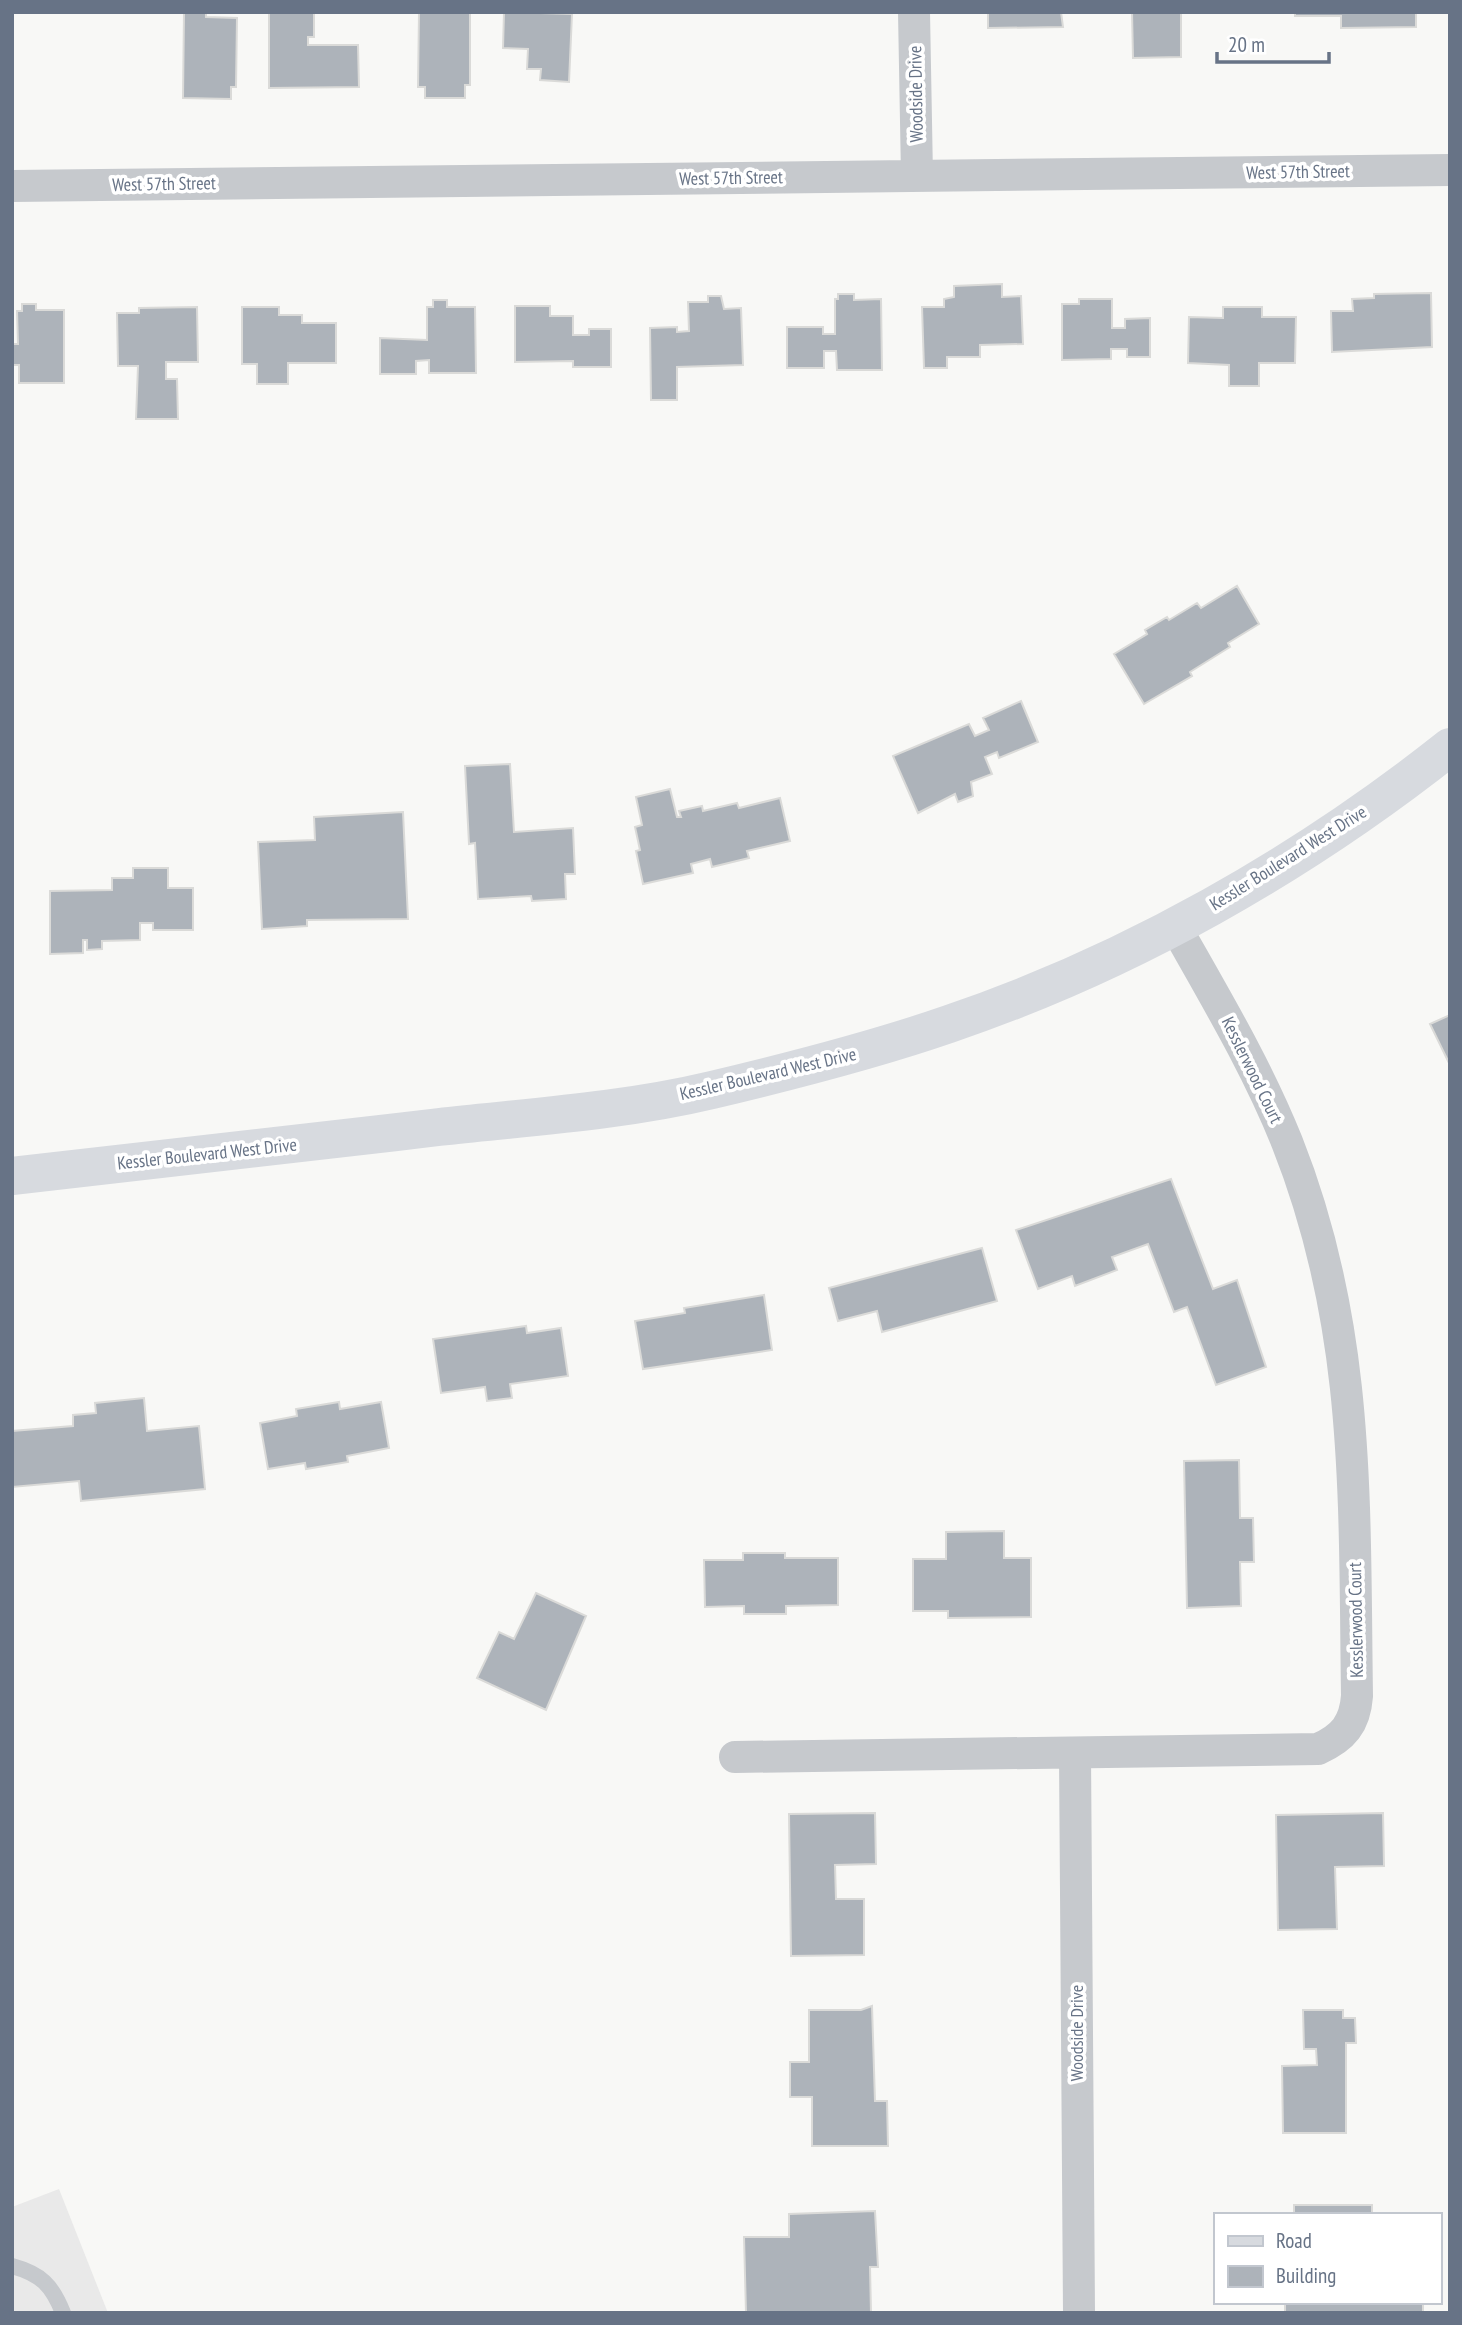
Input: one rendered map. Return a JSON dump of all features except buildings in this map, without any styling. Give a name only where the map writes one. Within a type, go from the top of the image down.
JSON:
[{"type":"main road","name":"Kessler Boulevard West Drive","points":[[12,1176],[579,1111],[710,1090],[844,1057],[947,1025],[1034,992],[1175,926],[1236,893],[1374,805],[1450,747]]},
{"type":"street","name":"Woodside Drive","points":[[914,12],[917,176]]},
{"type":"street","name":"West 57th Street","points":[[12,186],[1450,170]]},
{"type":"street","name":"Kesslerwood Court","points":[[735,1758],[1318,1749],[1336,1741],[1347,1730],[1356,1710],[1352,1426],[1341,1336],[1324,1255],[1295,1163],[1270,1101],[1175,926]]},
{"type":"street","name":"Woodside Drive","points":[[1074,1752],[1079,2313]]},
{"type":"lane","points":[[12,2266],[30,2271],[54,2290],[63,2313]]},
{"type":"shaded area","points":[[59,2189],[108,2313],[12,2313],[12,2207]]}]
